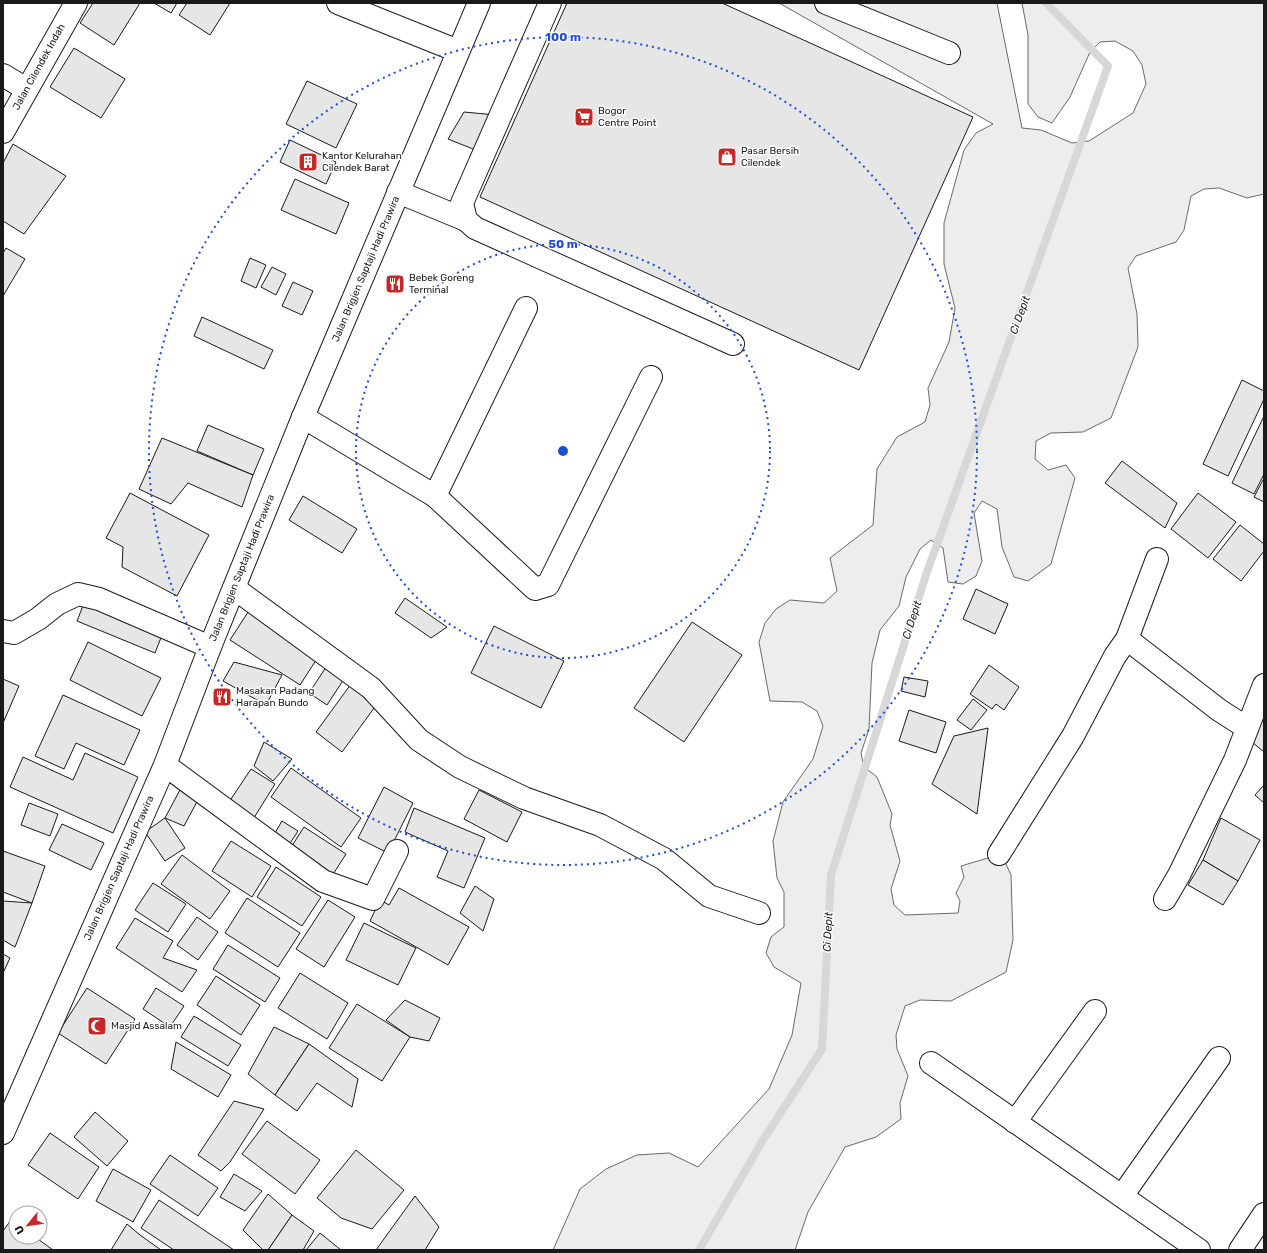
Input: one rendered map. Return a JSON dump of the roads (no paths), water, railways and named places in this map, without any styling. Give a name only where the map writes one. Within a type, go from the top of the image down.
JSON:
[{"type":"street","name":"Jalan Cilendek Indah","points":[[3,132],[76,3]]},
{"type":"street","points":[[338,3],[458,51]]},
{"type":"street","name":"Jalan Brigjen Saptaji Hadi Prawira","points":[[3,1133],[165,765],[210,647],[303,417],[479,3]]},
{"type":"street","points":[[466,220],[462,203],[550,3]]},
{"type":"street","points":[[826,3],[948,53]]},
{"type":"street","points":[[3,75],[26,89]]},
{"type":"street","points":[[398,192],[466,220],[474,228],[733,344]]},
{"type":"street","points":[[435,496],[526,308]]},
{"type":"street","points":[[303,417],[435,496],[535,589],[548,586],[652,377]]},
{"type":"street","points":[[999,854],[1073,736],[1115,656],[1127,639],[1157,559]]},
{"type":"street","points":[[234,588],[371,688],[419,740],[460,767],[524,798],[600,825],[664,859],[709,896],[759,913]]},
{"type":"street","points":[[3,630],[14,633],[38,619],[57,604],[78,594],[99,599],[210,647]]},
{"type":"street","points":[[1127,639],[1219,710],[1247,728]]},
{"type":"street","points":[[1165,899],[1179,875],[1235,760],[1264,685]]},
{"type":"street","points":[[165,765],[323,881],[333,885],[373,899],[397,851]]},
{"type":"street","points":[[1015,1122],[1095,1011]]},
{"type":"street","points":[[1122,1196],[1219,1058]]},
{"type":"street","points":[[931,1063],[1199,1250]]},
{"type":"street","points":[[1240,1250],[1264,1214]]},
{"type":"waterway","name":"Ci Depit","points":[[699,1250],[763,1140],[822,1049],[831,875],[926,575],[1108,66],[1046,3]]},
{"type":"place","name":"Bogor Centre Point","points":[[584,117]]},
{"type":"place","name":"Pasar Bersih Cilendek","points":[[727,157]]},
{"type":"place","name":"Kantor Kelurahan Cilendek Barat","points":[[308,162]]},
{"type":"place","name":"Bebek Goreng Terminal","points":[[395,284]]},
{"type":"place","name":"Masakan Padang Harapan Bundo","points":[[222,697]]},
{"type":"place","name":"Masjid Assalam","points":[[97,1026]]}]
